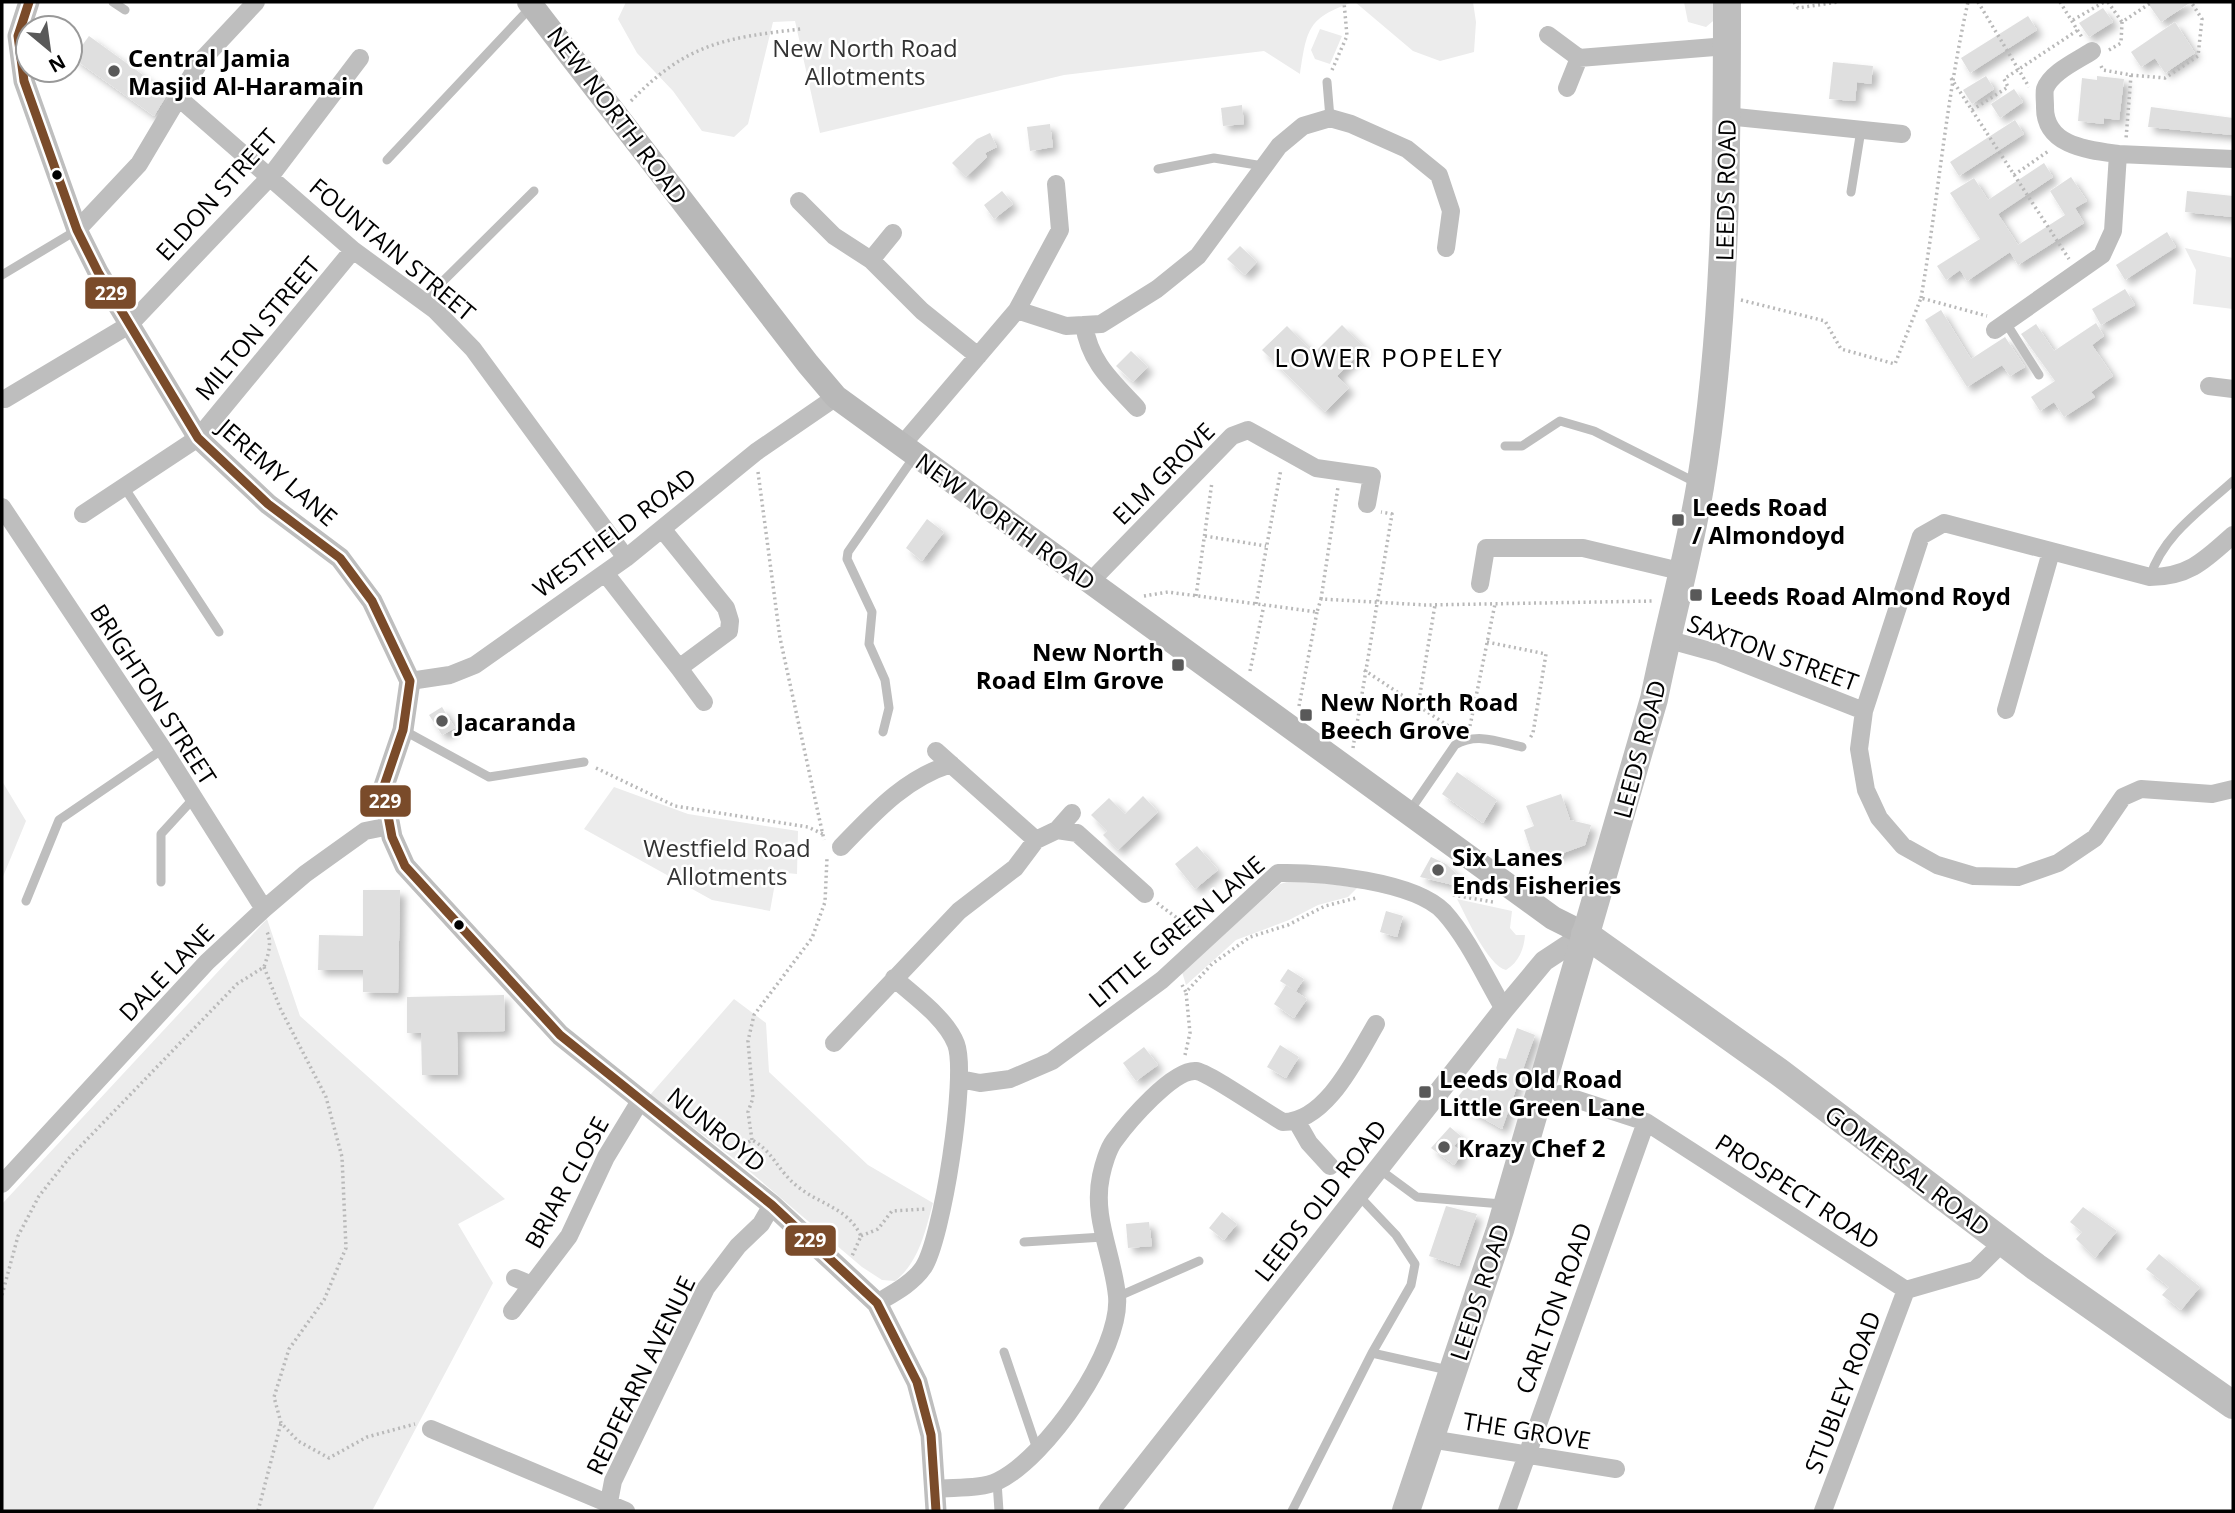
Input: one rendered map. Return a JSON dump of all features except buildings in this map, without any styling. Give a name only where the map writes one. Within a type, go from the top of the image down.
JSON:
[{"type":"main road","name":"LEEDS ROAD","points":[[1406,1511],[1507,1205],[1654,699],[1666,639],[1684,572],[1700,484],[1721,295],[1727,2]]},
{"type":"main road","name":"NEW NORTH ROAD","points":[[531,4],[836,397],[1553,918],[1585,934]]},
{"type":"main road","name":"GOMERSAL ROAD","points":[[1585,934],[1779,1072],[2003,1242],[2233,1405]]},
{"type":"street","name":"JEREMY LANE","points":[[29,2],[18,37],[24,81],[77,230],[129,325],[198,438],[268,504],[340,558],[372,601],[410,681]]},
{"type":"street","points":[[77,230],[139,164],[199,63],[256,2]]},
{"type":"street","points":[[1548,35],[1579,58],[1727,46]]},
{"type":"street","points":[[2094,55],[2059,72],[2045,89],[2045,114],[2051,129],[2062,141],[2086,150],[2122,154],[2233,159]]},
{"type":"street","name":"ELDON STREET","points":[[5,398],[129,325],[269,177],[360,58]]},
{"type":"street","points":[[1567,88],[1579,58]]},
{"type":"street","name":"FOUNTAIN STREET","points":[[180,99],[354,250],[423,301],[473,349],[626,558]]},
{"type":"street","points":[[1726,116],[1902,134]]},
{"type":"street","points":[[1017,310],[1066,326],[1101,324],[1157,289],[1198,256],[1263,166],[1303,126],[1330,118],[1351,124],[1407,149],[1439,175],[1451,211],[1446,248]]},
{"type":"street","points":[[2003,325],[2102,255],[2113,231],[2122,154]]},
{"type":"street","points":[[909,450],[978,356],[1017,310],[1060,230],[1055,184]]},
{"type":"street","points":[[799,201],[834,236],[872,260],[922,311],[978,356]]},
{"type":"street","points":[[872,260],[893,233]]},
{"type":"street","name":"MILTON STREET","points":[[83,514],[198,438],[354,250]]},
{"type":"street","points":[[1084,325],[1088,347],[1101,369],[1138,408]]},
{"type":"street","points":[[2209,386],[2233,389]]},
{"type":"street","name":"WESTFIELD ROAD","points":[[410,681],[450,675],[475,665],[626,558],[756,452],[836,397]]},
{"type":"street","name":"ELM GROVE","points":[[1090,582],[1232,436],[1248,430],[1316,468],[1372,476],[1367,504]]},
{"type":"street","name":"BRIGHTON STREET","points":[[2,507],[163,749],[261,912]]},
{"type":"street","points":[[2233,535],[2203,562],[2175,577],[2150,577],[1944,523],[1922,536],[1864,711],[1859,749],[1866,790],[1880,818],[1903,846],[1937,865],[1974,876],[2018,877],[2058,863],[2095,838],[2123,797],[2141,789],[2212,794],[2233,789]]},
{"type":"street","points":[[663,530],[726,608],[730,621],[729,631],[679,668]]},
{"type":"street","points":[[1480,584],[1486,548],[1583,548],[1684,572]]},
{"type":"street","points":[[2006,710],[2051,552]]},
{"type":"street","points":[[605,573],[704,702]]},
{"type":"street","name":"SAXTON STREET","points":[[1666,639],[1717,653],[1864,711]]},
{"type":"street","points":[[390,826],[383,789],[403,730],[410,681]]},
{"type":"street","points":[[936,751],[1036,840]]},
{"type":"street","points":[[831,848],[896,792],[926,772],[951,764]]},
{"type":"street","points":[[834,1043],[959,911],[1015,868],[1036,840],[1057,830],[1072,813]]},
{"type":"street","name":"DALE LANE","points":[[2,1184],[207,962],[261,912],[304,874],[365,831],[390,826]]},
{"type":"street","name":"NUNROYD","points":[[390,826],[405,866],[472,942],[561,1035],[772,1205],[877,1303],[917,1382],[931,1435],[936,1511]]},
{"type":"street","points":[[1057,830],[1077,833],[1144,894]]},
{"type":"street","name":"LITTLE GREEN LANE","points":[[960,1079],[980,1083],[1010,1079],[1052,1061],[1174,969],[1278,873],[1302,872],[1412,892],[1443,911],[1463,938],[1504,1009]]},
{"type":"street","name":"LEEDS OLD ROAD","points":[[1109,1511],[1504,1009],[1544,961],[1585,934]]},
{"type":"street","points":[[877,1303],[902,1288],[923,1268],[937,1234],[960,1079],[956,1044],[941,1022],[894,978]]},
{"type":"street","points":[[935,1489],[997,1482],[1037,1451],[1091,1379],[1110,1345],[1117,1297],[1098,1216],[1101,1175],[1113,1143],[1181,1073],[1199,1071],[1283,1122],[1297,1122],[1313,1114],[1351,1066],[1376,1024]]},
{"type":"street","name":"PROSPECT ROAD","points":[[1560,1094],[1646,1122],[1906,1290]]},
{"type":"street","name":"BRIAR CLOSE","points":[[512,1311],[523,1282],[569,1236],[606,1157],[640,1101]]},
{"type":"street","points":[[1297,1122],[1309,1143],[1330,1167]]},
{"type":"street","name":"CARLTON ROAD","points":[[1507,1511],[1646,1122]]},
{"type":"street","name":"REDFEARN AVENUE","points":[[609,1502],[613,1481],[706,1288],[738,1246],[761,1224],[772,1205]]},
{"type":"street","points":[[1906,1290],[1975,1270],[2003,1242]]},
{"type":"street","name":"STUBLEY ROAD","points":[[1823,1511],[1906,1290]]},
{"type":"street","points":[[431,1429],[626,1511]]},
{"type":"street","name":"THE GROVE","points":[[1430,1439],[1616,1469]]},
{"type":"lane","points":[[113,2],[125,10]]},
{"type":"lane","points":[[387,160],[531,4]]},
{"type":"lane","points":[[1327,82],[1330,118]]},
{"type":"lane","points":[[1851,192],[1861,130]]},
{"type":"lane","points":[[1158,169],[1214,158],[1263,166]]},
{"type":"lane","points":[[423,301],[534,191]]},
{"type":"lane","points":[[2,275],[77,230]]},
{"type":"lane","points":[[2003,325],[2039,375]]},
{"type":"lane","points":[[1506,446],[1522,446],[1560,421],[1594,431],[1700,484]]},
{"type":"lane","points":[[883,732],[889,708],[885,680],[869,644],[872,612],[847,559],[848,552],[909,450]]},
{"type":"lane","points":[[2150,577],[2157,554],[2182,526],[2233,481]]},
{"type":"lane","points":[[124,487],[219,632]]},
{"type":"lane","points":[[403,730],[489,777],[584,762]]},
{"type":"lane","points":[[1408,813],[1455,744],[1466,738],[1477,737],[1522,747]]},
{"type":"lane","points":[[26,901],[59,820],[163,749]]},
{"type":"lane","points":[[161,883],[161,834],[194,798]]},
{"type":"lane","points":[[1378,1169],[1417,1197],[1507,1205]]},
{"type":"lane","points":[[1292,1511],[1372,1353],[1411,1284],[1415,1264],[1395,1235],[1358,1195]]},
{"type":"lane","points":[[1024,1242],[1103,1237]]},
{"type":"lane","points":[[1117,1297],[1199,1261]]},
{"type":"lane","points":[[1004,1352],[1037,1451]]},
{"type":"lane","points":[[1372,1353],[1453,1372]]},
{"type":"lane","points":[[997,1482],[999,1511]]},
{"type":"path","points":[[1327,82],[1347,36],[1344,2]]},
{"type":"path","points":[[1794,2],[1798,8],[1838,2]]},
{"type":"path","points":[[1721,295],[1825,321],[1841,349],[1895,364],[1921,298],[1939,185],[1951,77],[1968,2]]},
{"type":"path","points":[[1978,2],[2045,114]]},
{"type":"path","points":[[2060,2],[2103,70],[2165,78],[2198,55],[2202,19],[2191,2]]},
{"type":"path","points":[[2072,20],[2106,2],[2122,22],[2121,43],[2094,55]]},
{"type":"path","points":[[2122,22],[2152,2]]},
{"type":"path","points":[[618,115],[654,78],[686,54],[736,36],[801,29]]},
{"type":"path","points":[[1972,110],[2008,87],[2004,79],[2078,30]]},
{"type":"path","points":[[2122,154],[2131,75]]},
{"type":"path","points":[[1951,77],[2078,272]]},
{"type":"path","points":[[2014,175],[2062,141]]},
{"type":"path","points":[[1921,298],[2003,325]]},
{"type":"path","points":[[1256,604],[1284,449]]},
{"type":"path","points":[[752,1140],[748,1112],[753,1098],[748,1041],[754,1015],[812,938],[825,902],[831,848],[823,835],[780,638],[756,452]]},
{"type":"path","points":[[1196,596],[1217,452]]},
{"type":"path","points":[[1294,730],[1321,599],[1340,471]]},
{"type":"path","points":[[1350,771],[1364,670],[1392,514]]},
{"type":"path","points":[[1205,536],[1266,547]]},
{"type":"path","points":[[1114,600],[1168,593],[1317,612]]},
{"type":"path","points":[[1321,599],[1435,605],[1677,600]]},
{"type":"path","points":[[1364,670],[1466,738],[1495,604]]},
{"type":"path","points":[[1245,695],[1264,605]]},
{"type":"path","points":[[1418,706],[1435,605]]},
{"type":"path","points":[[1487,642],[1546,654],[1533,733],[1522,747]]},
{"type":"path","points":[[584,762],[675,806],[808,827],[823,835]]},
{"type":"path","points":[[1186,992],[1212,964],[1238,944],[1288,925],[1325,906],[1351,901],[1361,894],[1368,883]]},
{"type":"path","points":[[1144,894],[1206,939]]},
{"type":"path","points":[[1425,900],[1443,894],[1478,897],[1507,907],[1523,896]]},
{"type":"path","points":[[261,912],[270,937],[264,967],[280,1008],[326,1097],[342,1157],[346,1248],[324,1300],[289,1349],[274,1397],[281,1423],[298,1441],[330,1458],[367,1437],[401,1425],[422,1425],[431,1429]]},
{"type":"path","points":[[2,1294],[18,1236],[39,1196],[62,1167],[203,1017],[237,984],[264,967]]},
{"type":"path","points":[[1174,969],[1186,992],[1190,1033],[1181,1073]]},
{"type":"path","points":[[720,1165],[736,1148],[752,1140]]},
{"type":"path","points":[[752,1140],[767,1148],[777,1168],[799,1188],[853,1221],[861,1236]]},
{"type":"path","points":[[845,1271],[861,1236],[878,1229],[892,1210],[921,1208],[941,1212]]},
{"type":"path","points":[[258,1511],[281,1423]]},
{"type":"green space","name":"New North Road Allotments","points":[[626,2],[1353,2],[1327,14],[1312,27],[1300,74],[1264,51],[1064,75],[820,133],[795,21],[773,22],[748,124],[734,137],[702,131],[673,91],[637,53],[618,19]]},
{"type":"green space","points":[[1355,2],[1473,2],[1476,22],[1474,52],[1440,61],[1413,51]]},
{"type":"green space","points":[[1684,2],[1719,2],[1719,16],[1706,27],[1688,22]]},
{"type":"green space","points":[[1320,29],[1342,36],[1330,64],[1315,59],[1311,50]]},
{"type":"green space","points":[[2185,248],[2233,258],[2233,309],[2193,304],[2196,270]]},
{"type":"green space","points":[[2,781],[26,821],[2,879]]},
{"type":"green space","name":"Westfield Road Allotments","points":[[614,787],[688,814],[798,831],[797,874],[777,872],[770,911],[712,900],[584,829]]},
{"type":"green space","points":[[1297,879],[1357,888],[1348,897],[1318,905],[1289,920],[1236,940],[1186,985],[1182,972],[1280,884]]},
{"type":"green space","points":[[1457,899],[1512,911],[1510,928],[1516,935],[1525,935],[1520,955],[1511,967],[1506,970],[1492,960]]},
{"type":"green space","points":[[267,919],[300,1016],[505,1199],[458,1224],[493,1283],[372,1511],[2,1511],[2,1204]]},
{"type":"green space","points":[[734,999],[766,1023],[769,1072],[868,1165],[933,1203],[915,1256],[895,1281],[882,1280],[862,1267],[741,1164],[650,1095]]},
{"type":"transit line","name":"229","points":[[29,2],[18,36],[24,81],[77,230],[98,272],[198,438],[268,504],[340,558],[372,601],[410,681],[403,730],[383,789],[392,837],[405,866],[560,1035],[772,1205],[877,1303],[917,1382],[931,1435],[936,1511]]},
{"type":"place","name":"Central Jamia Masjid Al-Haramain","points":[[114,71]]},
{"type":"place","name":"Leeds Road / Almondoyd","points":[[1678,520]]},
{"type":"place","name":"Leeds Road Almond Royd","points":[[1696,595]]},
{"type":"place","name":"New North Road Elm Grove","points":[[1178,665]]},
{"type":"place","name":"New North Road Beech Grove","points":[[1306,715]]},
{"type":"place","name":"Jacaranda","points":[[442,721]]},
{"type":"place","name":"Six Lanes Ends Fisheries","points":[[1438,870]]},
{"type":"place","name":"Leeds Old Road Little Green Lane","points":[[1425,1092]]},
{"type":"place","name":"Krazy Chef 2","points":[[1444,1147]]},
{"type":"district","name":"LOWER POPELEY","points":[[1389,357]]}]
